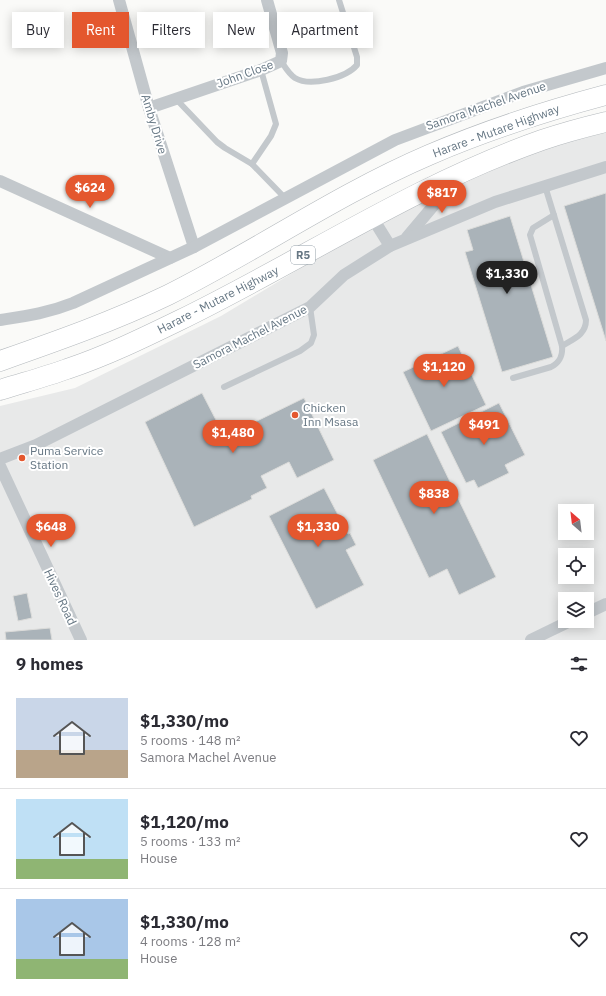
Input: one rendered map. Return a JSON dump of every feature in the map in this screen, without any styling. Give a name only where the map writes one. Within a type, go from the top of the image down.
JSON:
[{"type":"highway","name":"Harare - Mutare Highway","points":[[0,361],[83,332],[168,295],[364,186],[428,155],[532,116],[606,95]]},
{"type":"highway","name":"Harare - Mutare Highway","points":[[0,390],[68,369],[120,348],[181,320],[244,288],[372,217],[461,173],[542,140],[606,122]]},
{"type":"street","name":"Amby Drive","points":[[119,0],[149,108],[194,247]]},
{"type":"street","name":"John Close","points":[[149,108],[261,70],[281,61],[282,53],[266,0]]},
{"type":"street","name":"Samora Machel Avenue","points":[[0,320],[36,315],[56,310],[194,247],[371,152],[422,129],[523,92],[606,68]]},
{"type":"street","name":"Samora Machel Avenue","points":[[0,459],[36,445],[310,307],[344,275],[390,246],[495,202],[606,167]]},
{"type":"street","points":[[405,239],[461,173]]},
{"type":"street","points":[[0,181],[170,258]]},
{"type":"street","points":[[372,217],[390,246]]},
{"type":"street","name":"Hives Road","points":[[0,466],[80,640]]},
{"type":"street","points":[[594,610],[606,604]]},
{"type":"street","points":[[531,640],[558,627]]},
{"type":"lane","points":[[281,61],[293,76],[308,82],[324,80],[353,70],[357,65],[357,57],[339,0]]},
{"type":"lane","points":[[252,164],[271,136],[276,124],[261,70]]},
{"type":"lane","points":[[176,99],[225,148],[252,164],[285,198]]},
{"type":"lane","points":[[545,186],[586,320],[585,329],[582,333],[562,346]]},
{"type":"lane","points":[[513,378],[551,367],[556,364],[563,354],[530,235],[533,228],[554,215]]},
{"type":"lane","points":[[224,387],[300,350],[311,343],[314,335],[310,307]]},
{"type":"shaded area","points":[[606,133],[606,640],[0,640],[0,406],[75,388],[221,316],[379,221],[548,146]]},
{"type":"building","points":[[606,193],[606,341],[564,206]]},
{"type":"building","points":[[510,216],[553,357],[502,372],[465,252],[473,250],[467,230]]},
{"type":"building","points":[[458,346],[486,405],[431,431],[403,372]]},
{"type":"building","points":[[202,393],[217,422],[215,423],[222,438],[304,398],[334,460],[297,478],[289,462],[261,476],[267,488],[251,496],[252,499],[194,527],[145,422]]},
{"type":"building","points":[[499,403],[525,455],[505,465],[509,473],[478,488],[474,480],[466,483],[441,432]]},
{"type":"building","points":[[427,434],[496,577],[459,595],[447,569],[429,578],[373,460]]},
{"type":"building","points":[[324,488],[348,534],[350,533],[356,545],[346,550],[364,585],[316,609],[269,516]]},
{"type":"building","points":[[27,593],[32,618],[18,621],[13,596]]},
{"type":"building","points":[[50,628],[52,640],[6,640],[5,632]]},
{"type":"place","name":"Chicken Inn Msasa","points":[[295,415]]},
{"type":"place","name":"Puma Service Station","points":[[22,458]]}]
